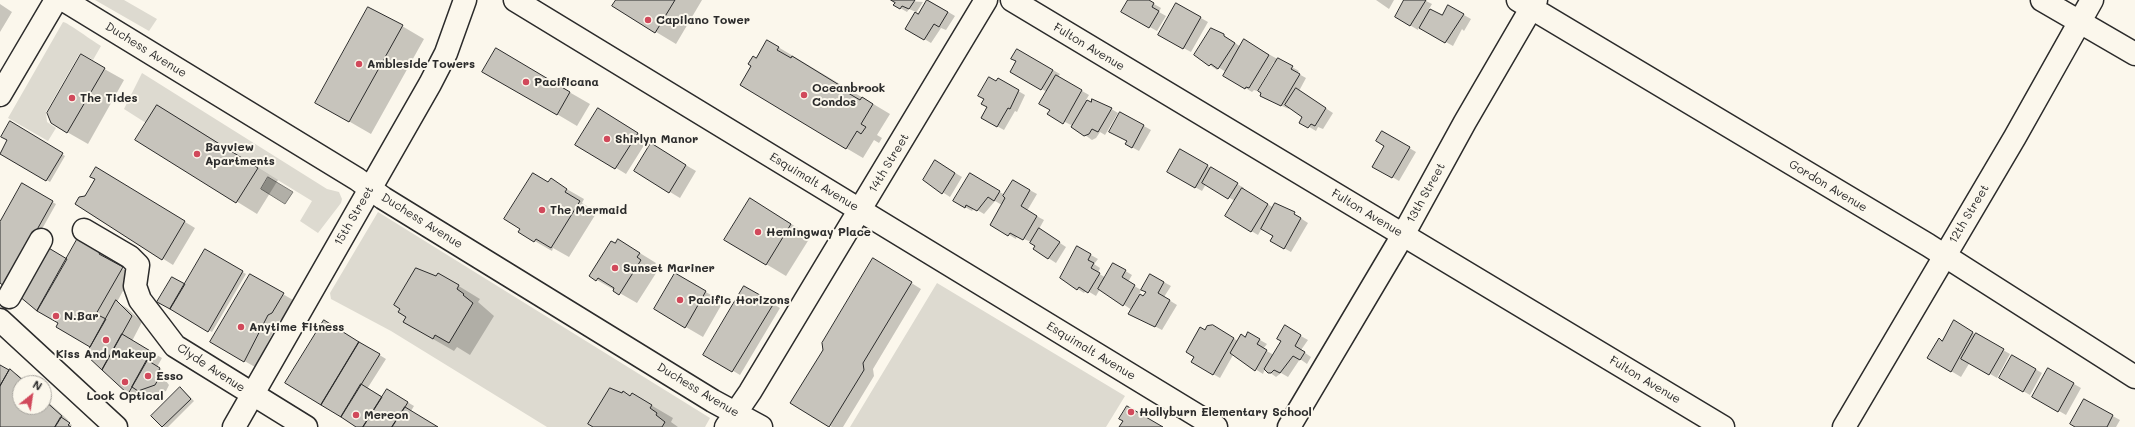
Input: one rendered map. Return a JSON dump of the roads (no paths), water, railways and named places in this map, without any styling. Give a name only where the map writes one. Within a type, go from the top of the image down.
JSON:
[{"type":"street","points":[[0,95],[56,0]]},
{"type":"street","name":"Duchess Avenue","points":[[64,0],[370,188],[731,420],[761,427]]},
{"type":"street","name":"15th Street","points":[[234,427],[442,59],[465,0]]},
{"type":"street","name":"Esquimalt Avenue","points":[[515,0],[1216,427]]},
{"type":"street","name":"14th Street","points":[[731,420],[860,210],[986,0]]},
{"type":"street","name":"Fulton Avenue","points":[[1012,0],[1723,427]]},
{"type":"street","points":[[2042,0],[2135,54]]},
{"type":"street","name":"12th Street","points":[[1844,427],[2015,137],[2092,0]]},
{"type":"street","name":"13th Street","points":[[1289,427],[1403,235],[1529,3]]},
{"type":"street","name":"Gordon Avenue","points":[[1529,3],[1945,256],[2135,377]]},
{"type":"street","name":"Clyde Avenue","points":[[84,230],[130,257],[138,265],[135,286],[140,300],[170,340],[181,350],[306,427]]},
{"type":"street","points":[[9,297],[41,240]]},
{"type":"street","points":[[0,320],[67,380],[116,427]]},
{"type":"place","name":"Capilano Tower","points":[[648,20]]},
{"type":"place","name":"Ambleside Towers","points":[[359,64]]},
{"type":"place","name":"Pacificana","points":[[526,82]]},
{"type":"place","name":"Oceanbrook Condos","points":[[804,95]]},
{"type":"place","name":"The Tides","points":[[72,98]]},
{"type":"place","name":"Shirlyn Manor","points":[[607,139]]},
{"type":"place","name":"Bayview Apartments","points":[[197,154]]},
{"type":"place","name":"The Mermaid","points":[[542,210]]},
{"type":"place","name":"Hemingway Place","points":[[758,232]]},
{"type":"place","name":"Sunset Mariner","points":[[615,268]]},
{"type":"place","name":"Pacific Horizons","points":[[680,300]]},
{"type":"place","name":"N.Bar","points":[[56,316]]},
{"type":"place","name":"Anytime Fitness","points":[[241,327]]},
{"type":"place","name":"Kiss And Makeup","points":[[106,340]]},
{"type":"place","name":"Esso","points":[[148,376]]},
{"type":"place","name":"Look Optical","points":[[125,382]]},
{"type":"place","name":"Hollyburn Elementary School","points":[[1131,412]]},
{"type":"place","name":"Mereon","points":[[356,415]]}]
